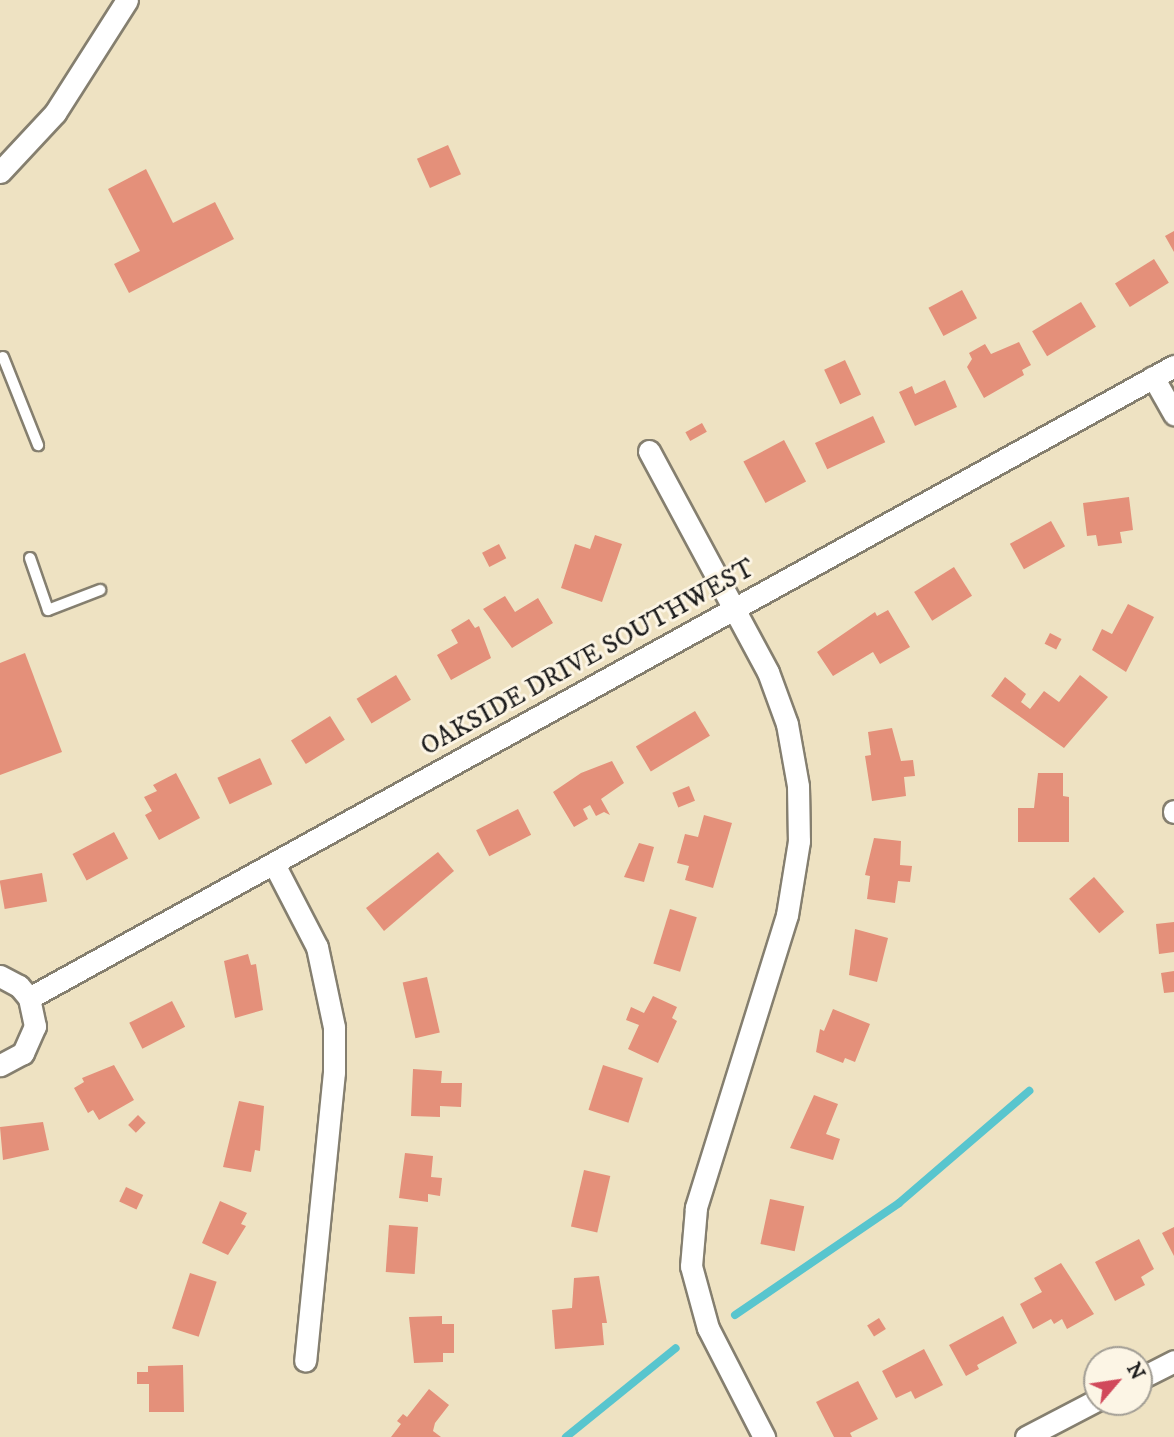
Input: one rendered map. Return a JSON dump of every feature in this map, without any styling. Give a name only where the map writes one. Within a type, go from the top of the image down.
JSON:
[{"type":"street","points":[[0,172],[55,113],[127,0]]},
{"type":"street","name":"OAKSIDE DRIVE SOUTHWEST","points":[[29,998],[1174,366]]},
{"type":"street","points":[[1153,377],[1174,414]]},
{"type":"street","points":[[649,451],[768,672],[787,724],[798,786],[799,841],[787,915],[696,1208],[691,1266],[708,1328],[764,1437]]},
{"type":"street","points":[[274,864],[317,947],[334,1027],[334,1073],[305,1361]]},
{"type":"street","points":[[0,976],[19,986],[29,998],[35,1019],[31,1040],[23,1053],[0,1065]]},
{"type":"street","points":[[1153,1372],[1174,1361]]},
{"type":"street","points":[[1026,1437],[1083,1408]]},
{"type":"lane","points":[[3,357],[38,445]]},
{"type":"lane","points":[[30,558],[48,610],[100,590]]},
{"type":"building","points":[[448,145],[461,174],[430,188],[417,159]]},
{"type":"building","points":[[146,169],[173,223],[215,202],[234,239],[129,293],[114,264],[140,251],[108,189]]},
{"type":"building","points":[[1174,231],[1174,252],[1165,236]]},
{"type":"building","points":[[1154,259],[1169,283],[1130,307],[1115,283]]},
{"type":"building","points":[[962,290],[977,318],[943,336],[928,308]]},
{"type":"building","points":[[1081,302],[1096,327],[1047,356],[1032,331]]},
{"type":"building","points":[[1019,342],[1031,365],[1022,370],[1024,375],[984,398],[967,367],[972,359],[969,353],[985,344],[991,354]]},
{"type":"building","points":[[845,360],[861,394],[840,404],[824,370]]},
{"type":"building","points":[[945,380],[957,407],[915,426],[899,392],[912,386],[915,394]]},
{"type":"building","points":[[873,416],[885,442],[827,469],[815,443]]},
{"type":"building","points":[[702,423],[707,432],[690,441],[685,432]]},
{"type":"building","points":[[784,440],[806,481],[765,503],[743,462]]},
{"type":"building","points":[[1129,497],[1133,530],[1120,532],[1122,543],[1098,546],[1096,535],[1087,536],[1083,503]]},
{"type":"building","points":[[1051,521],[1065,546],[1024,569],[1010,544]]},
{"type":"building","points":[[595,535],[622,544],[602,602],[561,588],[575,544],[590,549]]},
{"type":"building","points":[[499,544],[506,558],[489,567],[482,553]]},
{"type":"building","points":[[954,567],[972,596],[932,621],[914,592]]},
{"type":"building","points":[[505,596],[515,612],[538,598],[553,623],[512,648],[483,609]]},
{"type":"building","points":[[1128,604],[1154,617],[1126,672],[1092,650],[1102,629],[1112,634]]},
{"type":"building","points":[[888,610],[910,647],[880,664],[873,652],[833,676],[817,652],[875,612],[877,616]]},
{"type":"building","points":[[469,619],[475,628],[479,626],[491,658],[451,680],[437,655],[458,643],[451,630]]},
{"type":"building","points":[[1050,633],[1062,639],[1056,650],[1045,644]]},
{"type":"building","points":[[25,653],[62,752],[0,775],[0,663]]},
{"type":"building","points":[[396,675],[411,700],[372,724],[357,699]]},
{"type":"building","points":[[1080,675],[1108,697],[1064,748],[991,696],[1005,677],[1026,694],[1021,702],[1030,709],[1044,691],[1059,702]]},
{"type":"building","points":[[695,711],[710,736],[651,771],[636,747]]},
{"type":"building","points":[[330,716],[345,740],[306,764],[291,740]]},
{"type":"building","points":[[892,728],[901,761],[913,760],[915,776],[904,777],[906,796],[872,801],[865,756],[871,755],[868,732]]},
{"type":"building","points":[[260,758],[272,784],[230,804],[217,778]]},
{"type":"building","points":[[612,761],[624,783],[601,799],[610,815],[604,812],[596,816],[590,805],[583,809],[588,819],[574,827],[553,792],[581,773]]},
{"type":"building","points":[[176,773],[200,818],[159,840],[145,815],[152,811],[144,797],[157,791],[153,785]]},
{"type":"building","points":[[1038,773],[1063,773],[1063,796],[1069,797],[1069,842],[1018,842],[1018,808],[1034,808]]},
{"type":"building","points":[[689,786],[695,801],[678,808],[672,793]]},
{"type":"building","points":[[518,809],[531,835],[489,856],[476,830]]},
{"type":"building","points":[[704,815],[732,823],[713,888],[685,880],[689,866],[677,863],[685,834],[698,837]]},
{"type":"building","points":[[114,832],[128,858],[87,881],[73,854]]},
{"type":"building","points":[[874,838],[901,841],[900,865],[912,866],[910,882],[898,881],[895,903],[867,899],[870,876],[865,875]]},
{"type":"building","points":[[639,843],[654,847],[644,882],[624,877]]},
{"type":"building","points":[[438,852],[454,871],[384,931],[366,908]]},
{"type":"building","points":[[42,873],[47,902],[5,909],[0,880]]},
{"type":"building","points":[[1094,877],[1124,912],[1099,933],[1069,899]]},
{"type":"building","points":[[670,909],[697,917],[680,972],[653,964]]},
{"type":"building","points":[[1174,922],[1174,952],[1159,954],[1156,924]]},
{"type":"building","points":[[855,929],[888,938],[877,982],[849,975]]},
{"type":"building","points":[[248,954],[251,965],[256,964],[263,1010],[235,1018],[224,961]]},
{"type":"building","points":[[1174,971],[1174,992],[1164,993],[1161,973]]},
{"type":"building","points":[[427,977],[440,1033],[415,1038],[403,983]]},
{"type":"building","points":[[653,996],[677,1007],[672,1018],[677,1021],[658,1063],[628,1049],[639,1025],[626,1020],[631,1007],[644,1013]]},
{"type":"building","points":[[172,1001],[185,1027],[142,1049],[129,1023]]},
{"type":"building","points":[[833,1009],[870,1024],[855,1062],[845,1058],[843,1063],[816,1052],[820,1029],[824,1031]]},
{"type":"building","points":[[114,1065],[134,1100],[99,1120],[93,1110],[88,1113],[74,1088],[84,1082],[82,1078]]},
{"type":"building","points":[[603,1065],[643,1078],[628,1123],[588,1110]]},
{"type":"building","points":[[413,1069],[442,1071],[441,1083],[462,1083],[461,1107],[440,1106],[440,1117],[411,1116]]},
{"type":"building","points":[[814,1095],[838,1104],[826,1134],[840,1139],[833,1160],[790,1148]]},
{"type":"building","points":[[239,1101],[264,1106],[260,1151],[255,1150],[251,1172],[223,1167]]},
{"type":"building","points":[[138,1115],[146,1123],[136,1133],[128,1125]]},
{"type":"building","points":[[43,1122],[49,1150],[3,1160],[0,1127]]},
{"type":"building","points":[[405,1153],[433,1156],[431,1177],[442,1178],[440,1196],[428,1194],[428,1202],[399,1198]]},
{"type":"building","points":[[584,1170],[610,1176],[597,1233],[571,1227]]},
{"type":"building","points":[[126,1187],[143,1195],[136,1210],[119,1202]]},
{"type":"building","points":[[770,1199],[804,1206],[795,1251],[760,1244]]},
{"type":"building","points":[[220,1201],[247,1213],[241,1224],[246,1226],[228,1255],[202,1243]]},
{"type":"building","points":[[389,1225],[418,1227],[415,1274],[386,1272]]},
{"type":"building","points":[[1174,1227],[1174,1256],[1162,1233]]},
{"type":"building","points":[[1139,1239],[1154,1269],[1141,1277],[1145,1285],[1115,1301],[1095,1262]]},
{"type":"building","points":[[1061,1263],[1094,1314],[1067,1329],[1062,1319],[1054,1324],[1051,1319],[1033,1329],[1020,1304],[1042,1292],[1034,1278]]},
{"type":"building","points":[[190,1273],[217,1282],[199,1337],[172,1328]]},
{"type":"building","points":[[599,1276],[607,1323],[602,1323],[604,1345],[555,1349],[552,1310],[572,1308],[574,1278]]},
{"type":"building","points":[[442,1316],[442,1324],[454,1324],[454,1353],[443,1353],[443,1362],[414,1363],[409,1317]]},
{"type":"building","points":[[1003,1316],[1017,1343],[977,1365],[979,1369],[966,1376],[949,1345]]},
{"type":"building","points":[[879,1318],[886,1329],[874,1336],[867,1325]]},
{"type":"building","points":[[924,1349],[943,1385],[915,1399],[911,1391],[896,1398],[882,1371]]},
{"type":"building","points":[[183,1365],[184,1412],[149,1412],[149,1384],[137,1384],[137,1372],[148,1372],[148,1366]]},
{"type":"building","points":[[858,1381],[878,1419],[850,1433],[852,1437],[834,1437],[816,1402]]},
{"type":"building","points":[[429,1389],[449,1405],[435,1423],[433,1431],[441,1437],[391,1437],[401,1424],[397,1421],[403,1414],[407,1417]]},
{"type":"waterway","points":[[735,1315],[899,1203],[1029,1091]]},
{"type":"waterway","points":[[566,1437],[676,1348]]}]
